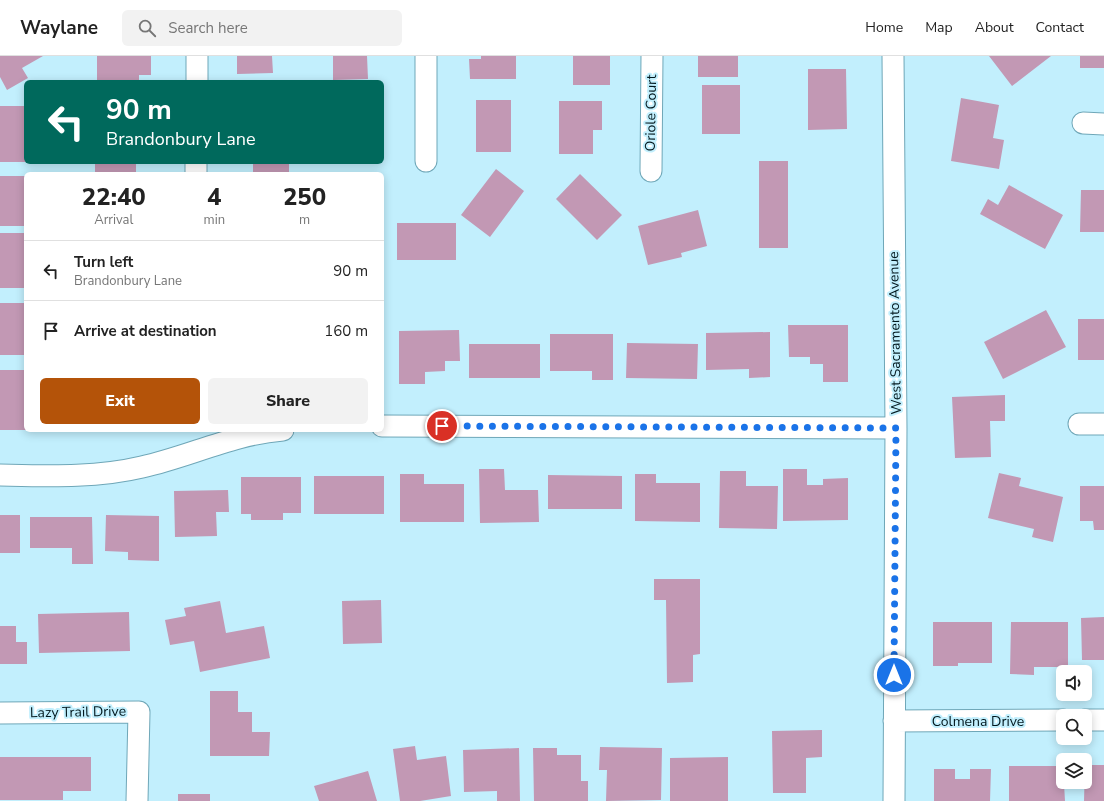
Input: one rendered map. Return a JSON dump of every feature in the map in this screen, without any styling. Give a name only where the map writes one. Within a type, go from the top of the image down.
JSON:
[{"type":"street","points":[[197,56],[197,80]]},
{"type":"street","points":[[426,56],[426,161]]},
{"type":"street","name":"Oriole Court","points":[[651,171],[652,56]]},
{"type":"street","name":"West Sacramento Avenue","points":[[893,56],[896,428],[894,801]]},
{"type":"street","points":[[1083,123],[1104,124]]},
{"type":"street","points":[[1079,424],[1104,424]]},
{"type":"street","points":[[384,426],[896,428]]},
{"type":"street","points":[[0,475],[98,475],[142,467],[225,440],[263,432]]},
{"type":"street","name":"Lazy Trail Drive","points":[[0,713],[139,712],[137,801]]},
{"type":"street","name":"Colmena Drive","points":[[894,721],[1056,720]]},
{"type":"street","points":[[1092,720],[1104,720]]},
{"type":"building","points":[[0,56],[43,56],[22,68],[28,78],[7,90],[0,77]]},
{"type":"building","points":[[97,56],[151,56],[151,75],[139,75],[139,80],[97,80]]},
{"type":"building","points":[[237,56],[272,56],[273,73],[237,74]]},
{"type":"building","points":[[333,56],[367,56],[368,79],[333,80]]},
{"type":"building","points":[[481,56],[516,56],[516,79],[470,79],[469,59],[481,59]]},
{"type":"building","points":[[573,56],[610,56],[610,85],[573,85]]},
{"type":"building","points":[[698,56],[738,56],[738,77],[698,77]]},
{"type":"building","points":[[989,56],[1051,56],[1012,86]]},
{"type":"building","points":[[1080,56],[1104,56],[1104,68],[1080,68]]},
{"type":"building","points":[[808,69],[846,69],[847,129],[808,130]]},
{"type":"building","points":[[702,85],[740,85],[740,134],[702,134]]},
{"type":"building","points":[[961,98],[999,105],[993,138],[1004,140],[999,169],[951,161]]},
{"type":"building","points":[[476,100],[511,100],[511,152],[476,152]]},
{"type":"building","points":[[559,101],[602,101],[602,130],[593,130],[593,154],[559,154]]},
{"type":"building","points":[[0,106],[24,106],[24,162],[0,162]]},
{"type":"building","points":[[759,161],[788,161],[788,248],[759,248]]},
{"type":"building","points":[[95,164],[136,164],[136,172],[95,172]]},
{"type":"building","points":[[253,164],[289,164],[289,172],[253,172]]},
{"type":"building","points":[[496,169],[524,191],[490,237],[461,215]]},
{"type":"building","points":[[580,174],[622,215],[597,240],[556,199]]},
{"type":"building","points":[[0,176],[24,176],[24,226],[0,226]]},
{"type":"building","points":[[1009,185],[1063,215],[1045,249],[980,214],[988,199],[998,205]]},
{"type":"building","points":[[1081,190],[1104,190],[1104,232],[1080,232]]},
{"type":"building","points":[[698,210],[707,246],[681,253],[682,257],[648,265],[638,226]]},
{"type":"building","points":[[397,223],[456,223],[456,260],[397,260]]},
{"type":"building","points":[[0,233],[24,233],[24,288],[0,288]]},
{"type":"building","points":[[0,303],[24,303],[24,355],[0,355]]},
{"type":"building","points":[[1046,310],[1066,347],[1003,379],[984,342]]},
{"type":"building","points":[[1078,319],[1104,319],[1104,360],[1078,360]]},
{"type":"building","points":[[788,325],[848,325],[848,382],[823,382],[823,364],[810,364],[810,357],[789,357]]},
{"type":"building","points":[[459,330],[460,361],[445,361],[445,371],[425,372],[425,384],[399,384],[399,331]]},
{"type":"building","points":[[770,332],[770,377],[749,378],[749,369],[706,370],[706,333]]},
{"type":"building","points":[[550,334],[613,334],[613,380],[592,380],[592,371],[550,371]]},
{"type":"building","points":[[627,343],[698,344],[697,379],[626,378]]},
{"type":"building","points":[[469,344],[540,344],[540,378],[469,378]]},
{"type":"building","points":[[0,370],[24,370],[24,430],[0,430]]},
{"type":"building","points":[[1005,395],[1005,421],[990,421],[991,457],[955,458],[952,397]]},
{"type":"building","points":[[479,469],[504,469],[505,490],[538,490],[539,522],[480,523]]},
{"type":"building","points":[[783,469],[807,469],[807,485],[823,485],[823,479],[848,478],[848,520],[783,521]]},
{"type":"building","points":[[720,471],[746,471],[746,486],[778,486],[777,529],[719,528]]},
{"type":"building","points":[[999,473],[1021,478],[1019,486],[1063,497],[1053,542],[1032,537],[1034,529],[988,518]]},
{"type":"building","points":[[400,474],[424,474],[424,484],[464,484],[464,522],[400,522]]},
{"type":"building","points":[[635,474],[656,474],[656,483],[700,483],[700,522],[635,521]]},
{"type":"building","points":[[548,475],[622,476],[622,509],[548,509]]},
{"type":"building","points":[[314,476],[384,476],[384,514],[314,514]]},
{"type":"building","points":[[241,477],[301,477],[301,513],[283,513],[283,520],[251,520],[251,514],[241,514]]},
{"type":"building","points":[[1080,486],[1104,486],[1104,530],[1094,530],[1093,521],[1080,521]]},
{"type":"building","points":[[228,490],[229,512],[216,512],[217,536],[175,537],[174,491]]},
{"type":"building","points":[[0,515],[20,515],[20,553],[0,553]]},
{"type":"building","points":[[106,515],[159,516],[159,561],[128,560],[128,552],[105,551]]},
{"type":"building","points":[[30,517],[92,517],[93,564],[72,564],[72,548],[30,548]]},
{"type":"building","points":[[654,579],[700,579],[700,654],[693,655],[693,682],[667,683],[666,600],[654,600]]},
{"type":"building","points":[[381,600],[382,643],[343,644],[342,601]]},
{"type":"building","points":[[220,601],[226,633],[264,626],[270,658],[200,672],[194,641],[170,645],[165,620],[186,616],[184,608]]},
{"type":"building","points":[[129,612],[130,651],[39,653],[38,614]]},
{"type":"building","points":[[1104,617],[1104,660],[1082,660],[1081,618]]},
{"type":"building","points":[[933,622],[992,622],[992,663],[958,663],[958,666],[933,666]]},
{"type":"building","points":[[1011,622],[1068,622],[1068,665],[1056,665],[1056,667],[1034,667],[1034,675],[1010,674]]},
{"type":"building","points":[[0,626],[16,626],[16,642],[27,642],[27,664],[0,664]]},
{"type":"building","points":[[210,691],[238,691],[238,712],[252,712],[252,732],[270,732],[269,756],[210,756]]},
{"type":"building","points":[[822,730],[822,757],[806,758],[806,793],[773,793],[772,731]]},
{"type":"building","points":[[415,746],[417,760],[446,756],[451,796],[420,801],[400,801],[393,749]]},
{"type":"building","points":[[600,747],[662,748],[661,800],[606,801],[607,770],[599,770]]},
{"type":"building","points":[[519,748],[520,801],[497,801],[497,791],[464,792],[463,750]]},
{"type":"building","points":[[533,748],[557,748],[557,755],[581,755],[581,781],[588,781],[588,801],[534,801]]},
{"type":"building","points":[[0,757],[91,757],[91,791],[63,791],[63,800],[0,800]]},
{"type":"building","points":[[728,757],[728,801],[670,801],[670,758]]},
{"type":"building","points":[[1092,765],[1104,765],[1104,801],[1084,801],[1084,789],[1092,789]]},
{"type":"building","points":[[1009,766],[1056,766],[1056,789],[1064,789],[1065,801],[1009,801]]},
{"type":"building","points":[[934,769],[955,769],[955,779],[970,779],[970,769],[991,769],[990,801],[934,801]]},
{"type":"building","points":[[368,771],[377,801],[319,801],[314,786]]},
{"type":"building","points":[[178,794],[210,794],[210,801],[178,801]]},
{"type":"route","points":[[442,426],[896,428],[894,675]]}]
